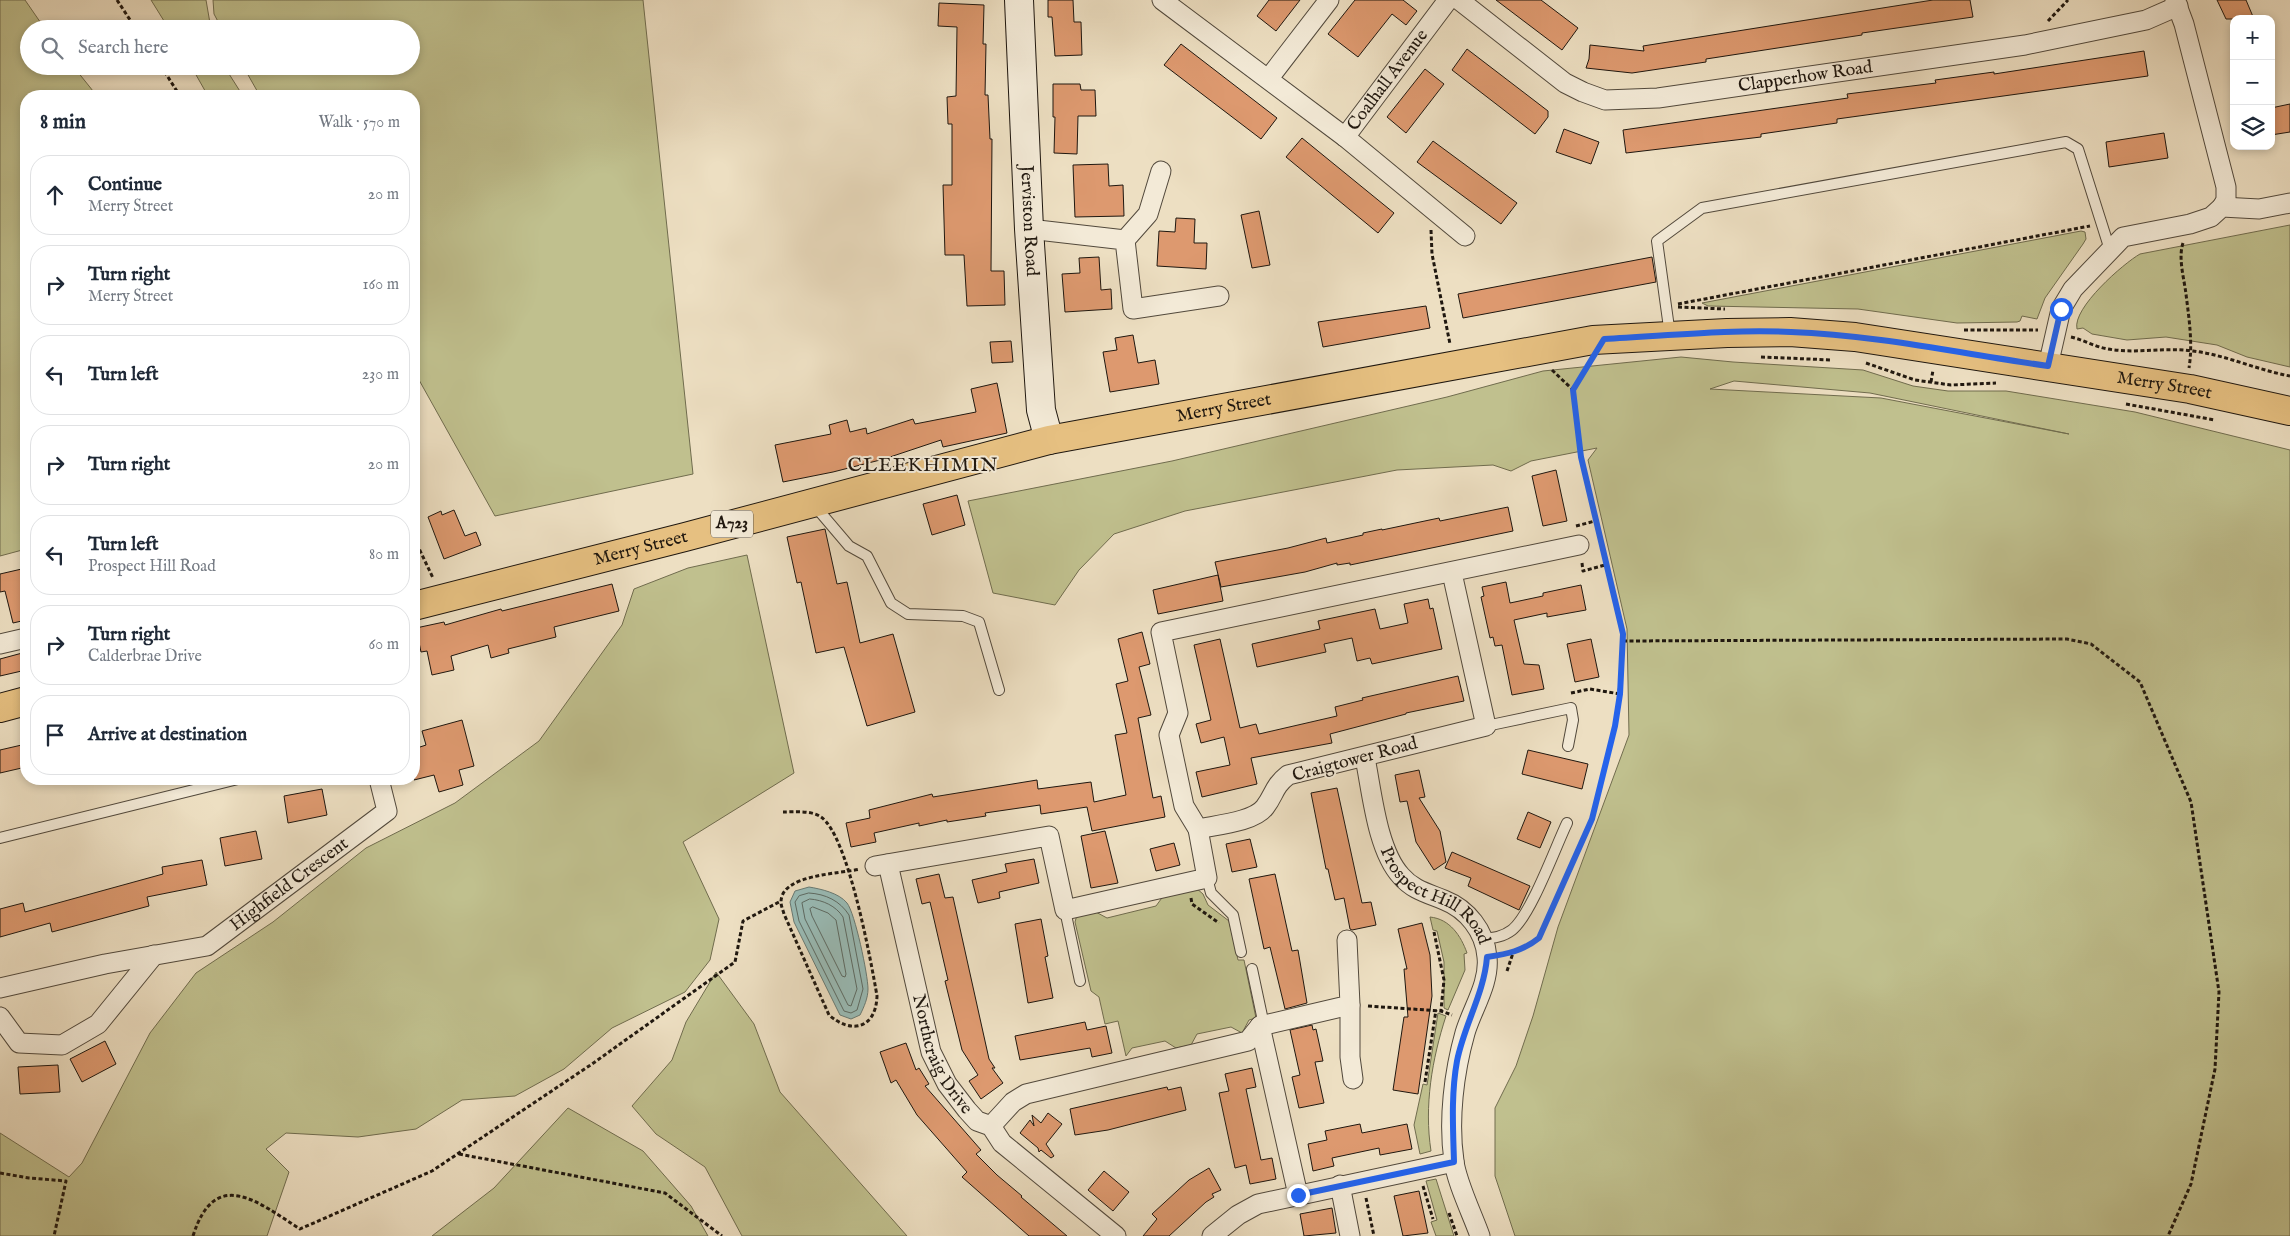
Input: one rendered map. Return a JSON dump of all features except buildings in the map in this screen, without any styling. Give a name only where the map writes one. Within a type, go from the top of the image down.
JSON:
[{"type":"main road","name":"Jerviston Road","points":[[1019,0],[1029,229],[1040,410],[1049,440]]},
{"type":"main road","name":"Merry Street","points":[[420,604],[1049,440],[1563,344],[1604,339],[1790,332],[1855,338],[2186,388],[2287,408]]},
{"type":"main road","points":[[0,708],[20,703]]},
{"type":"street","name":"Coalhall Avenue","points":[[1162,0],[1345,136],[1465,236]]},
{"type":"street","points":[[1269,78],[1329,0]]},
{"type":"street","name":"Coalhall Avenue","points":[[1345,136],[1448,0]]},
{"type":"street","name":"Clapperhow Road","points":[[1459,0],[1565,83],[1605,100],[1658,98],[2025,45],[2146,20],[2177,3]]},
{"type":"street","points":[[2048,366],[2061,309],[2073,289],[2110,250],[2124,237],[2190,224],[2212,217],[2226,200],[2226,187],[2177,3]]},
{"type":"street","points":[[1161,171],[1148,214],[1125,240],[1133,309],[1219,296]]},
{"type":"street","points":[[2222,207],[2259,209],[2290,203]]},
{"type":"street","points":[[1029,229],[1125,240]]},
{"type":"street","points":[[882,865],[1049,836],[1065,910],[1207,878],[1198,829],[1184,806],[1169,735],[1178,713],[1161,632],[1452,573],[1579,545]]},
{"type":"street","points":[[1452,573],[1486,726]]},
{"type":"street","points":[[0,644],[20,639]]},
{"type":"street","name":"Craigtower Road","points":[[1198,829],[1249,818],[1257,814],[1265,807],[1277,786],[1288,776],[1486,726]]},
{"type":"street","name":"Prospect Hill Road","points":[[1365,758],[1380,831],[1390,860],[1400,876],[1412,887],[1445,900],[1464,912],[1477,926],[1485,948],[1483,983],[1469,1018],[1457,1061],[1452,1100],[1454,1162],[1480,1236]]},
{"type":"street","name":"Highfield Crescent","points":[[0,988],[154,955],[207,946],[387,811],[380,785]]},
{"type":"street","name":"Northcraig Drive","points":[[882,865],[931,1052],[948,1084],[977,1121],[991,1126],[1002,1143],[1116,1236]]},
{"type":"street","points":[[1348,940],[1350,1057],[1354,1079]]},
{"type":"street","points":[[0,1017],[19,1043],[62,1045],[98,1024],[154,955]]},
{"type":"street","points":[[991,1126],[1013,1102],[1026,1094],[1248,1041],[1260,1026],[1350,1005]]},
{"type":"street","points":[[1260,1026],[1298,1195]]},
{"type":"street","points":[[1212,1236],[1238,1215],[1258,1204],[1362,1180],[1454,1162]]},
{"type":"street","points":[[1340,1185],[1350,1236]]},
{"type":"lane","points":[[1670,336],[1657,241],[1702,208],[2066,142],[2078,148],[2100,224],[2110,250]]},
{"type":"lane","points":[[813,503],[849,546],[867,556],[891,603],[908,614],[963,616],[979,622],[999,690]]},
{"type":"lane","points":[[1486,726],[1571,708],[1573,720],[1568,746]]},
{"type":"lane","points":[[0,838],[214,785]]},
{"type":"lane","points":[[1485,948],[1512,930],[1525,917],[1566,822]]},
{"type":"lane","points":[[1207,878],[1211,893],[1233,914],[1241,952]]},
{"type":"lane","points":[[1065,910],[1080,981]]},
{"type":"lane","points":[[1252,969],[1262,1016],[1260,1026]]},
{"type":"path","points":[[117,0],[130,20]]},
{"type":"path","points":[[166,75],[176,90]]},
{"type":"path","points":[[1440,214],[1430,229],[1432,254],[1454,365]]},
{"type":"path","points":[[1665,306],[2100,224]]},
{"type":"path","points":[[2186,388],[2192,350],[2182,264],[2182,246],[2190,224]]},
{"type":"path","points":[[1485,948],[1514,952],[1530,945],[1539,938],[1592,819],[1615,726],[1620,694],[1623,634],[1581,457],[1573,390],[1604,339]]},
{"type":"path","points":[[1753,356],[1833,360]]},
{"type":"path","points":[[1859,361],[1916,380],[1950,385],[1997,383]]},
{"type":"path","points":[[2122,403],[2218,420]]},
{"type":"path","points":[[420,551],[442,598]]},
{"type":"path","points":[[1623,641],[2067,639],[2091,644],[2140,682],[2191,802],[2219,992],[2215,1069],[2191,1184],[2168,1236]]},
{"type":"path","points":[[1571,708],[1569,694],[1590,689],[1620,694]]},
{"type":"path","points":[[783,812],[819,815],[828,822],[850,872],[877,996],[874,1016],[868,1022],[857,1027],[846,1026],[838,1023],[829,1015],[784,914],[781,901],[784,892],[792,883],[850,872],[882,865]]},
{"type":"path","points":[[193,1236],[208,1204],[227,1194],[254,1200],[300,1229],[432,1171],[592,1064],[735,962],[743,921],[781,901]]},
{"type":"path","points":[[1434,932],[1444,980],[1441,1010]]},
{"type":"path","points":[[1504,979],[1514,952]]},
{"type":"path","points":[[1350,1005],[1441,1010],[1451,1016],[1455,1006]]},
{"type":"path","points":[[1425,1082],[1436,1010]]},
{"type":"path","points":[[459,1154],[665,1193],[722,1236]]},
{"type":"path","points":[[1420,1168],[1433,1219]]},
{"type":"path","points":[[0,1173],[66,1181],[54,1236]]},
{"type":"path","points":[[1362,1180],[1374,1236]]},
{"type":"green space","points":[[0,0],[25,0],[39,20],[20,20],[20,75],[80,75],[92,90],[20,90],[20,551],[0,556]]},
{"type":"green space","points":[[151,0],[206,0],[209,20],[163,20]]},
{"type":"green space","points":[[213,0],[643,0],[693,474],[495,516],[420,382],[420,90],[257,90],[248,75],[420,75],[420,20],[217,20],[214,14]]},
{"type":"green space","points":[[196,75],[230,75],[239,90],[205,90]]},
{"type":"green space","points":[[2290,225],[2290,367],[2247,357],[2217,345],[2166,337],[2127,340],[2092,334],[2083,328],[2077,329],[2082,310],[2091,298],[2112,276],[2140,254]]},
{"type":"green space","points":[[2081,231],[2085,232],[2086,239],[2045,298],[2037,319],[2022,316],[2020,321],[2017,322],[1957,323],[1858,309],[1708,306],[1702,303]]},
{"type":"green space","points":[[1681,357],[1863,370],[1913,386],[1948,391],[2006,391],[2135,412],[2290,450],[2290,1236],[1515,1236],[1495,1176],[1495,1108],[1516,1066],[1533,1016],[1558,927],[1629,735],[1627,629],[1588,460],[1597,448],[1531,461],[1511,471],[1493,465],[1397,470],[1185,511],[1114,534],[1079,570],[1055,605],[993,593],[968,501],[1172,461],[1447,397],[1543,371]],"holes":[[[1734,381],[1870,393],[2069,434],[1881,398],[1710,389]]]},
{"type":"green space","points":[[747,555],[794,773],[683,842],[719,919],[710,960],[685,992],[612,1028],[564,1069],[515,1096],[462,1100],[416,1129],[358,1137],[286,1133],[266,1149],[289,1172],[267,1236],[0,1236],[0,1133],[69,1177],[82,1163],[150,1033],[196,973],[273,922],[366,848],[455,803],[539,741],[622,625],[634,589],[688,568]]},
{"type":"green space","points":[[1196,888],[1203,894],[1208,905],[1229,921],[1238,960],[1244,960],[1256,1018],[1249,1020],[1242,1033],[1231,1027],[1197,1034],[1191,1045],[1176,1048],[1165,1041],[1132,1048],[1126,1056],[1118,1021],[1105,1024],[1099,997],[1091,991],[1075,922],[1077,915],[1094,911],[1107,918],[1156,906],[1164,895]]},
{"type":"green space","points":[[1430,917],[1443,921],[1454,929],[1467,953],[1464,954],[1465,970],[1448,1010],[1444,1008],[1444,962],[1437,931],[1433,930]]},
{"type":"green space","points":[[716,972],[754,1024],[780,1092],[907,1236],[742,1236],[705,1167],[656,1134],[632,1106],[672,1060],[686,1022]]},
{"type":"green space","points":[[1438,1013],[1446,1016],[1433,1066],[1429,1100],[1428,1117],[1431,1151],[1420,1154],[1414,1125],[1423,1084],[1427,1085]]},
{"type":"green space","points":[[568,1108],[643,1151],[691,1206],[708,1236],[432,1236],[494,1188]]},
{"type":"green space","points":[[1436,1179],[1454,1236],[1436,1236],[1431,1222],[1437,1220],[1426,1181]]},
{"type":"water","points":[[809,887],[830,892],[844,900],[854,919],[868,989],[867,999],[860,1015],[851,1019],[840,1015],[794,922],[790,902],[795,891]]},
{"type":"district","name":"CLEEKHIMIN","points":[[923,465]]},
{"type":"route","points":[[1298,1195],[1454,1162],[1452,1100],[1457,1061],[1469,1018],[1486,974],[1487,957],[1514,952],[1530,945],[1539,938],[1592,819],[1615,726],[1620,694],[1623,634],[1605,565],[1581,457],[1573,390],[1604,339],[1790,332],[1855,338],[2048,366],[2061,309]]}]
